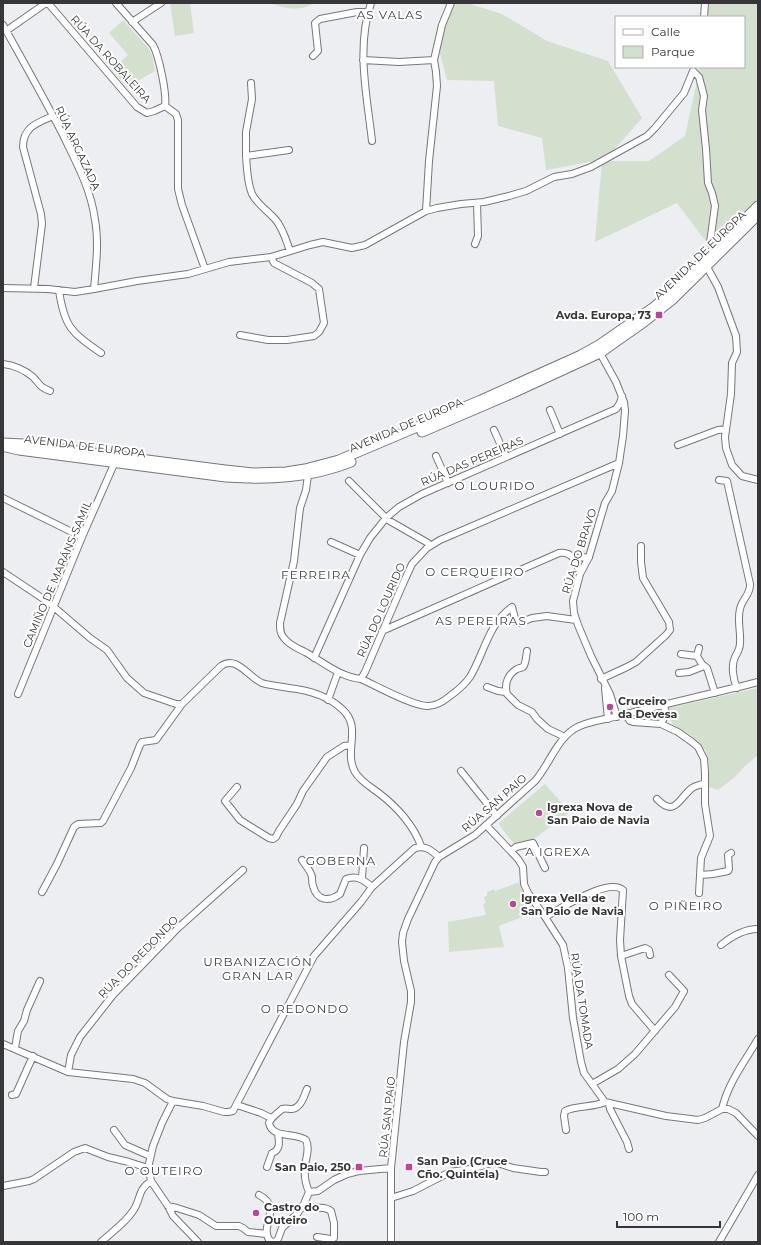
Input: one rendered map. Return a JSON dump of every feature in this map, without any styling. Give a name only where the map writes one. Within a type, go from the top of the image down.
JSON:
[{"type":"main road","name":"AVENIDA DE EUROPA","points":[[3,446],[253,472],[286,472],[324,464],[366,449],[534,376],[593,348],[654,306],[680,284],[758,206]]},
{"type":"main road","name":"AVENIDA DE EUROPA","points":[[3,443],[19,447],[115,462],[226,477],[277,479],[308,475],[337,467],[513,393],[600,353],[661,309],[707,267],[758,215]]},
{"type":"main road","points":[[3,439],[19,447]]},
{"type":"main road","points":[[3,450],[19,447]]},
{"type":"street","points":[[6,31],[47,3]]},
{"type":"street","name":"RÚA DA ROBALEIRA","points":[[47,3],[137,107],[147,113],[154,112],[165,106],[165,96],[157,52],[153,45],[116,3]]},
{"type":"street","points":[[132,22],[161,3]]},
{"type":"street","points":[[371,3],[363,43],[363,60],[372,141]]},
{"type":"street","points":[[426,211],[429,161],[437,86],[434,60],[442,25],[451,3]]},
{"type":"street","points":[[704,16],[705,3]]},
{"type":"street","points":[[313,56],[318,51],[315,23],[320,19],[357,12],[368,12]]},
{"type":"street","name":"RÚA ARGAZADA","points":[[3,25],[53,116],[81,172],[89,192],[96,220],[97,240],[94,290]]},
{"type":"street","points":[[363,60],[399,62],[434,60]]},
{"type":"street","points":[[3,288],[34,288],[75,292],[94,290],[138,281],[188,274],[229,262],[271,257],[323,242],[352,248],[365,245],[426,211],[461,204],[490,201],[526,191],[554,177],[572,174],[591,167],[647,136],[656,128],[684,93],[694,69]]},
{"type":"street","name":"AVENIDA DE EUROPA","points":[[694,69],[699,77],[704,96],[702,110],[706,143],[708,184],[715,206],[710,243],[716,248]]},
{"type":"street","points":[[251,83],[252,100],[246,132],[246,156],[249,184],[253,194],[261,205],[276,220],[286,239],[290,251]]},
{"type":"street","points":[[165,106],[176,114],[178,120],[178,189],[204,269]]},
{"type":"street","points":[[34,288],[42,224],[41,214],[25,154],[23,139],[26,131],[53,116]]},
{"type":"street","points":[[246,156],[289,150]]},
{"type":"street","points":[[475,244],[478,236],[477,203]]},
{"type":"street","points":[[240,335],[268,340],[287,340],[314,336],[319,332],[324,323],[319,290],[312,283],[274,263],[271,257]]},
{"type":"street","points":[[707,267],[718,287],[736,336],[737,352],[732,364],[731,394],[725,436],[726,448],[732,465],[742,476],[758,480]]},
{"type":"street","points":[[58,290],[62,311],[73,332],[101,353]]},
{"type":"street","name":"RÚA DO BRAVO","points":[[600,353],[616,382],[625,406],[623,436],[619,463],[612,491],[605,503],[589,557],[580,574],[573,601],[576,620],[605,688],[612,700],[617,716]]},
{"type":"street","points":[[3,364],[15,367],[29,374],[42,388],[50,392]]},
{"type":"street","points":[[622,396],[620,404],[616,409],[621,411],[624,417]]},
{"type":"street","name":"RÚA DAS PEREIRAS","points":[[314,658],[360,555],[370,538],[386,518],[410,500],[616,409]]},
{"type":"street","points":[[550,410],[560,434]]},
{"type":"street","points":[[678,445],[718,430],[726,429]]},
{"type":"street","points":[[494,430],[506,458]]},
{"type":"street","points":[[436,456],[448,483]]},
{"type":"street","name":"CAMIÑO DE MARÁNS-SAMIL","points":[[18,694],[82,537],[115,462]]},
{"type":"street","name":"RÚA DO LOURIDO","points":[[361,679],[412,564],[430,546],[440,540],[619,463]]},
{"type":"street","points":[[308,475],[306,490],[300,508],[294,561],[280,624],[283,638],[338,672],[352,678],[361,679],[415,704],[428,706],[438,704],[459,689],[469,678],[487,639],[496,624],[504,612],[512,607],[516,622],[519,623],[532,618],[547,616],[576,620]]},
{"type":"street","points":[[719,480],[727,482],[750,584],[750,593],[744,600],[740,609],[740,648],[733,666],[737,688]]},
{"type":"street","points":[[349,481],[386,518],[428,543],[430,546]]},
{"type":"street","points":[[3,498],[82,537]]},
{"type":"street","points":[[331,542],[360,555]]},
{"type":"street","points":[[601,679],[636,662],[670,630],[669,622],[643,578],[641,566],[641,546]]},
{"type":"street","points":[[382,631],[559,554],[566,553],[574,558],[589,557]]},
{"type":"street","points":[[574,558],[580,574]]},
{"type":"street","points":[[3,572],[53,607],[107,650],[127,678],[144,693],[176,704],[182,704]]},
{"type":"street","points":[[697,656],[699,648]]},
{"type":"street","points":[[527,651],[523,667],[513,672],[509,676],[506,684],[506,692],[518,705],[532,712],[537,719],[548,728],[565,737]]},
{"type":"street","points":[[681,654],[697,656],[707,668],[715,693]]},
{"type":"street","points":[[42,892],[74,827],[78,824],[101,823],[104,821],[131,768],[142,742],[156,740],[182,704],[221,666],[226,663],[238,665],[262,683],[302,689],[328,700],[342,709],[351,720],[353,726],[351,746],[352,765],[359,778],[387,800],[410,825],[418,837],[421,846]]},
{"type":"street","points":[[679,673],[689,672],[704,666]]},
{"type":"street","points":[[328,700],[338,672]]},
{"type":"street","name":"RÚA SAN PAIO","points":[[391,1242],[391,1168],[404,1042],[411,1002],[411,991],[404,961],[402,942],[403,933],[435,862],[439,857],[474,835],[541,775],[565,737],[574,729],[617,716],[758,682]]},
{"type":"street","points":[[487,687],[506,692]]},
{"type":"street","name":"RÚA DO BRAVO","points":[[605,688],[608,719]]},
{"type":"street","points":[[661,724],[666,714],[664,705]]},
{"type":"street","points":[[625,714],[630,721],[661,724],[687,737],[698,747],[704,759],[704,804],[710,836],[701,858],[699,893]]},
{"type":"street","points":[[237,786],[225,801],[240,820],[273,839],[276,837],[279,830],[297,804],[303,791],[327,757],[344,746],[351,746]]},
{"type":"street","points":[[461,771],[497,816]]},
{"type":"street","points":[[657,799],[664,806],[668,807],[676,805],[681,802],[691,789],[705,783]]},
{"type":"street","name":"RÚA DA TOMADA","points":[[486,825],[511,851],[523,867],[524,884],[528,893],[546,917],[563,945],[568,968],[573,1018],[584,1073],[607,1103],[627,1142],[629,1149]]},
{"type":"street","points":[[511,851],[516,847],[533,843],[545,868]]},
{"type":"street","points":[[3,1044],[68,1072],[133,1079],[145,1083],[167,1099],[173,1101],[228,1112],[233,1111],[314,956],[361,902],[372,887],[415,848],[421,846],[439,857]]},
{"type":"street","points":[[362,878],[364,848]]},
{"type":"street","points":[[700,875],[728,871],[728,855],[731,853]]},
{"type":"street","points":[[302,860],[312,875],[312,885],[316,894],[323,899],[326,900],[340,894],[346,879],[349,878],[362,878],[372,887]]},
{"type":"street","name":"RÚA DO REDONDO","points":[[68,1072],[71,1055],[80,1037],[113,995],[178,928],[242,870]]},
{"type":"street","points":[[546,917],[598,890],[614,886],[620,888],[623,893],[620,924],[622,956],[630,1000],[655,1031]]},
{"type":"street","points":[[721,944],[741,932],[758,929]]},
{"type":"street","points":[[622,956],[645,948],[649,950],[650,955]]},
{"type":"street","points":[[592,1084],[618,1069],[635,1054],[675,1006],[684,991],[669,975]]},
{"type":"street","points":[[15,1048],[18,1031],[24,1021],[27,1010],[40,981]]},
{"type":"street","points":[[722,1109],[724,1099],[730,1086],[758,1039]]},
{"type":"street","points":[[12,1096],[16,1094],[33,1056]]},
{"type":"street","points":[[259,1195],[268,1202],[270,1217],[267,1225],[267,1234],[270,1242],[275,1242],[278,1239],[284,1225],[296,1214],[305,1202],[309,1192],[305,1179],[304,1167],[308,1153],[306,1140],[300,1137],[278,1133],[269,1126],[269,1123],[271,1118],[282,1109],[290,1109],[298,1106],[307,1089]]},
{"type":"street","points":[[173,1101],[162,1123],[150,1156],[148,1168],[151,1181],[173,1216],[198,1242]]},
{"type":"street","points":[[566,1130],[564,1116],[565,1111],[570,1108],[607,1103],[666,1116],[698,1120],[722,1109],[728,1109],[736,1113],[758,1136]]},
{"type":"street","points":[[237,1105],[271,1118]]},
{"type":"street","points":[[114,1130],[126,1144],[150,1156]]},
{"type":"street","points":[[267,1167],[272,1153],[276,1151],[279,1146],[278,1133]]},
{"type":"street","points":[[3,1186],[34,1179],[63,1158],[85,1148],[108,1157],[148,1168]]},
{"type":"street","points":[[391,1198],[413,1191],[450,1172],[470,1169],[495,1162],[513,1168],[545,1172]]},
{"type":"street","points":[[309,1192],[318,1191],[334,1180],[347,1174],[359,1171],[391,1168]]},
{"type":"street","points":[[719,1242],[758,1175]]},
{"type":"street","points":[[101,1242],[133,1212],[140,1192],[146,1184],[151,1181]]},
{"type":"street","points":[[305,1202],[312,1207],[326,1208],[332,1211],[334,1238],[317,1237]]},
{"type":"street","points":[[168,1206],[199,1215],[216,1226],[239,1226],[248,1232],[267,1234]]},
{"type":"green space","points":[[170,3],[190,3],[194,33],[175,36]]},
{"type":"green space","points":[[270,3],[315,3],[303,8],[292,9]]},
{"type":"green space","points":[[451,3],[467,3],[502,14],[547,41],[608,61],[642,118],[606,159],[546,170],[542,138],[498,126],[494,81],[447,80],[437,42]]},
{"type":"green space","points":[[708,3],[758,3],[758,200],[736,222],[707,243],[677,203],[595,242],[602,161],[649,161],[685,136],[700,68],[745,68],[745,16],[706,16]]},
{"type":"green space","points":[[123,20],[149,49],[152,55],[155,71],[127,87],[112,70],[128,55],[109,33]]},
{"type":"green space","points":[[758,688],[758,755],[736,776],[718,790],[709,787],[709,763],[706,751],[691,735],[673,726],[667,710],[669,708]]},
{"type":"green space","points":[[545,784],[570,812],[534,839],[515,845],[499,823]]},
{"type":"green space","points":[[519,882],[522,891],[535,912],[499,926],[504,947],[449,952],[448,922],[486,915],[483,904],[486,903],[484,897],[487,896],[487,892],[494,889],[495,891]]},
{"type":"place","name":"Avda. Europa, 73","points":[[659,315]]},
{"type":"place","name":"Cruceiro da Devesa","points":[[610,707]]},
{"type":"place","name":"Igrexa Nova de San Paio de Navia","points":[[539,813]]},
{"type":"place","name":"Igrexa Vella de San Paio de Navia","points":[[513,904]]},
{"type":"place","name":"San Paio, 250","points":[[359,1167]]},
{"type":"place","name":"San Paio (Cruce Cño. Quintela)","points":[[409,1167]]},
{"type":"place","name":"Castro do Outeiro","points":[[256,1213]]},
{"type":"district","name":"AS VALAS","points":[[390,14]]},
{"type":"district","name":"O LOURIDO","points":[[495,485]]},
{"type":"district","name":"O CERQUEIRO","points":[[475,571]]},
{"type":"district","name":"FERREIRA","points":[[316,574]]},
{"type":"district","name":"AS PEREIRAS","points":[[481,620]]},
{"type":"district","name":"A IGREXA","points":[[558,851]]},
{"type":"district","name":"GOBERNA","points":[[341,860]]},
{"type":"district","name":"O PIÑEIRO","points":[[686,905]]},
{"type":"district","name":"URBANIZACIÓN GRAN LAR","points":[[258,968]]},
{"type":"district","name":"O REDONDO","points":[[305,1008]]},
{"type":"district","name":"O OUTEIRO","points":[[164,1170]]}]
